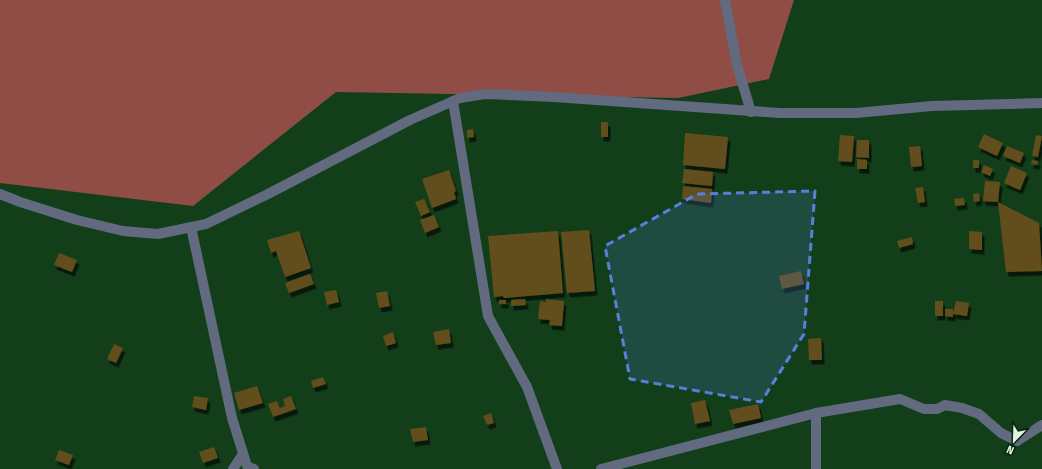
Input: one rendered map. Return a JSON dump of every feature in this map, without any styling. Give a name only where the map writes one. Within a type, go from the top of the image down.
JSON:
[{"type":"street","points":[[725,0],[737,65],[751,112]]},
{"type":"street","points":[[0,194],[77,220],[123,231],[158,234],[206,224],[268,194],[410,120],[460,98],[485,94],[554,97],[751,112],[856,113],[932,106],[1042,103]]},
{"type":"street","points":[[453,101],[488,316],[527,386],[556,469]]},
{"type":"street","points":[[190,227],[232,418],[247,466],[254,469]]},
{"type":"street","points":[[601,469],[816,413],[900,399],[924,409],[937,409],[945,405],[962,408],[979,414],[1001,433],[1017,441],[1042,425]]},
{"type":"street","points":[[816,413],[816,469]]},
{"type":"street","points":[[233,469],[243,454]]},
{"type":"highlighted area","points":[[815,191],[804,334],[761,402],[630,379],[605,246],[697,194]]},
{"type":"shaded area","points":[[0,0],[794,0],[769,79],[678,98],[336,92],[193,206],[0,183]]},
{"type":"building","points":[[601,122],[608,122],[608,137],[601,137]]},
{"type":"building","points":[[473,129],[474,137],[467,138],[467,130]]},
{"type":"building","points":[[685,133],[728,137],[725,169],[683,165]]},
{"type":"building","points":[[984,134],[1003,143],[997,156],[978,147]]},
{"type":"building","points":[[840,135],[854,136],[852,162],[838,161]]},
{"type":"building","points":[[1036,135],[1042,136],[1038,157],[1032,156]]},
{"type":"building","points":[[857,140],[869,140],[869,158],[856,157]]},
{"type":"building","points":[[920,146],[922,166],[911,167],[909,147]]},
{"type":"building","points":[[1007,146],[1024,153],[1020,163],[1003,156]]},
{"type":"building","points":[[857,159],[867,160],[867,169],[857,169]]},
{"type":"building","points":[[973,160],[979,160],[979,168],[973,168]]},
{"type":"building","points":[[1032,160],[1038,161],[1037,165],[1031,164]]},
{"type":"building","points":[[984,165],[993,169],[990,176],[981,172]]},
{"type":"building","points":[[1011,166],[1027,173],[1020,190],[1004,183]]},
{"type":"building","points":[[684,169],[713,172],[712,186],[682,183]]},
{"type":"building","points":[[449,170],[456,191],[454,192],[456,199],[432,208],[422,179]]},
{"type":"building","points":[[985,181],[1000,182],[998,202],[983,201]]},
{"type":"building","points":[[683,186],[712,189],[711,203],[682,199]]},
{"type":"building","points":[[923,187],[925,202],[918,203],[915,188]]},
{"type":"building","points":[[979,193],[980,201],[974,202],[973,194]]},
{"type":"building","points":[[964,198],[965,205],[955,206],[954,199]]},
{"type":"building","points":[[424,199],[430,212],[421,216],[415,202]]},
{"type":"building","points":[[998,202],[1039,223],[1042,271],[1006,272]]},
{"type":"building","points":[[434,215],[439,227],[425,233],[420,220]]},
{"type":"building","points":[[589,230],[595,291],[567,293],[561,232]]},
{"type":"building","points":[[299,231],[311,268],[285,277],[276,251],[271,253],[267,240]]},
{"type":"building","points":[[558,231],[563,293],[504,298],[503,296],[494,297],[488,236]]},
{"type":"building","points":[[969,231],[982,232],[982,250],[969,249]]},
{"type":"building","points":[[912,237],[913,244],[899,248],[897,241]]},
{"type":"building","points":[[59,253],[77,260],[72,272],[54,265]]},
{"type":"building","points":[[801,271],[804,284],[782,289],[779,276]]},
{"type":"building","points":[[310,274],[314,284],[289,293],[285,283]]},
{"type":"building","points":[[336,290],[339,302],[327,305],[324,292]]},
{"type":"building","points":[[387,291],[390,306],[379,308],[376,293]]},
{"type":"building","points":[[525,299],[526,305],[511,306],[511,300]]},
{"type":"building","points":[[546,299],[564,301],[562,326],[549,325],[550,320],[538,319],[540,301],[546,302]]},
{"type":"building","points":[[499,300],[506,300],[506,304],[499,304]]},
{"type":"building","points":[[935,301],[943,301],[943,316],[935,316]]},
{"type":"building","points":[[956,301],[969,303],[967,316],[953,314]]},
{"type":"building","points":[[945,309],[953,309],[953,317],[945,316]]},
{"type":"building","points":[[449,329],[451,343],[436,345],[433,332]]},
{"type":"building","points":[[393,332],[396,343],[386,346],[383,336]]},
{"type":"building","points":[[821,338],[822,360],[809,360],[808,339]]},
{"type":"building","points":[[114,344],[123,348],[116,363],[107,359]]},
{"type":"building","points":[[323,377],[326,384],[313,388],[311,381]]},
{"type":"building","points":[[257,386],[263,403],[239,410],[234,393]]},
{"type":"building","points":[[194,396],[208,398],[206,410],[192,407]]},
{"type":"building","points":[[291,396],[296,409],[273,417],[268,404],[277,401],[280,408],[285,406],[283,399]]},
{"type":"building","points":[[705,400],[710,421],[695,424],[691,403]]},
{"type":"building","points":[[758,404],[761,418],[733,424],[729,410]]},
{"type":"building","points":[[491,413],[494,423],[487,425],[483,416]]},
{"type":"building","points":[[426,427],[428,440],[413,442],[410,429]]},
{"type":"building","points":[[214,447],[218,458],[203,463],[199,452]]},
{"type":"building","points":[[59,450],[73,455],[69,465],[55,460]]}]
